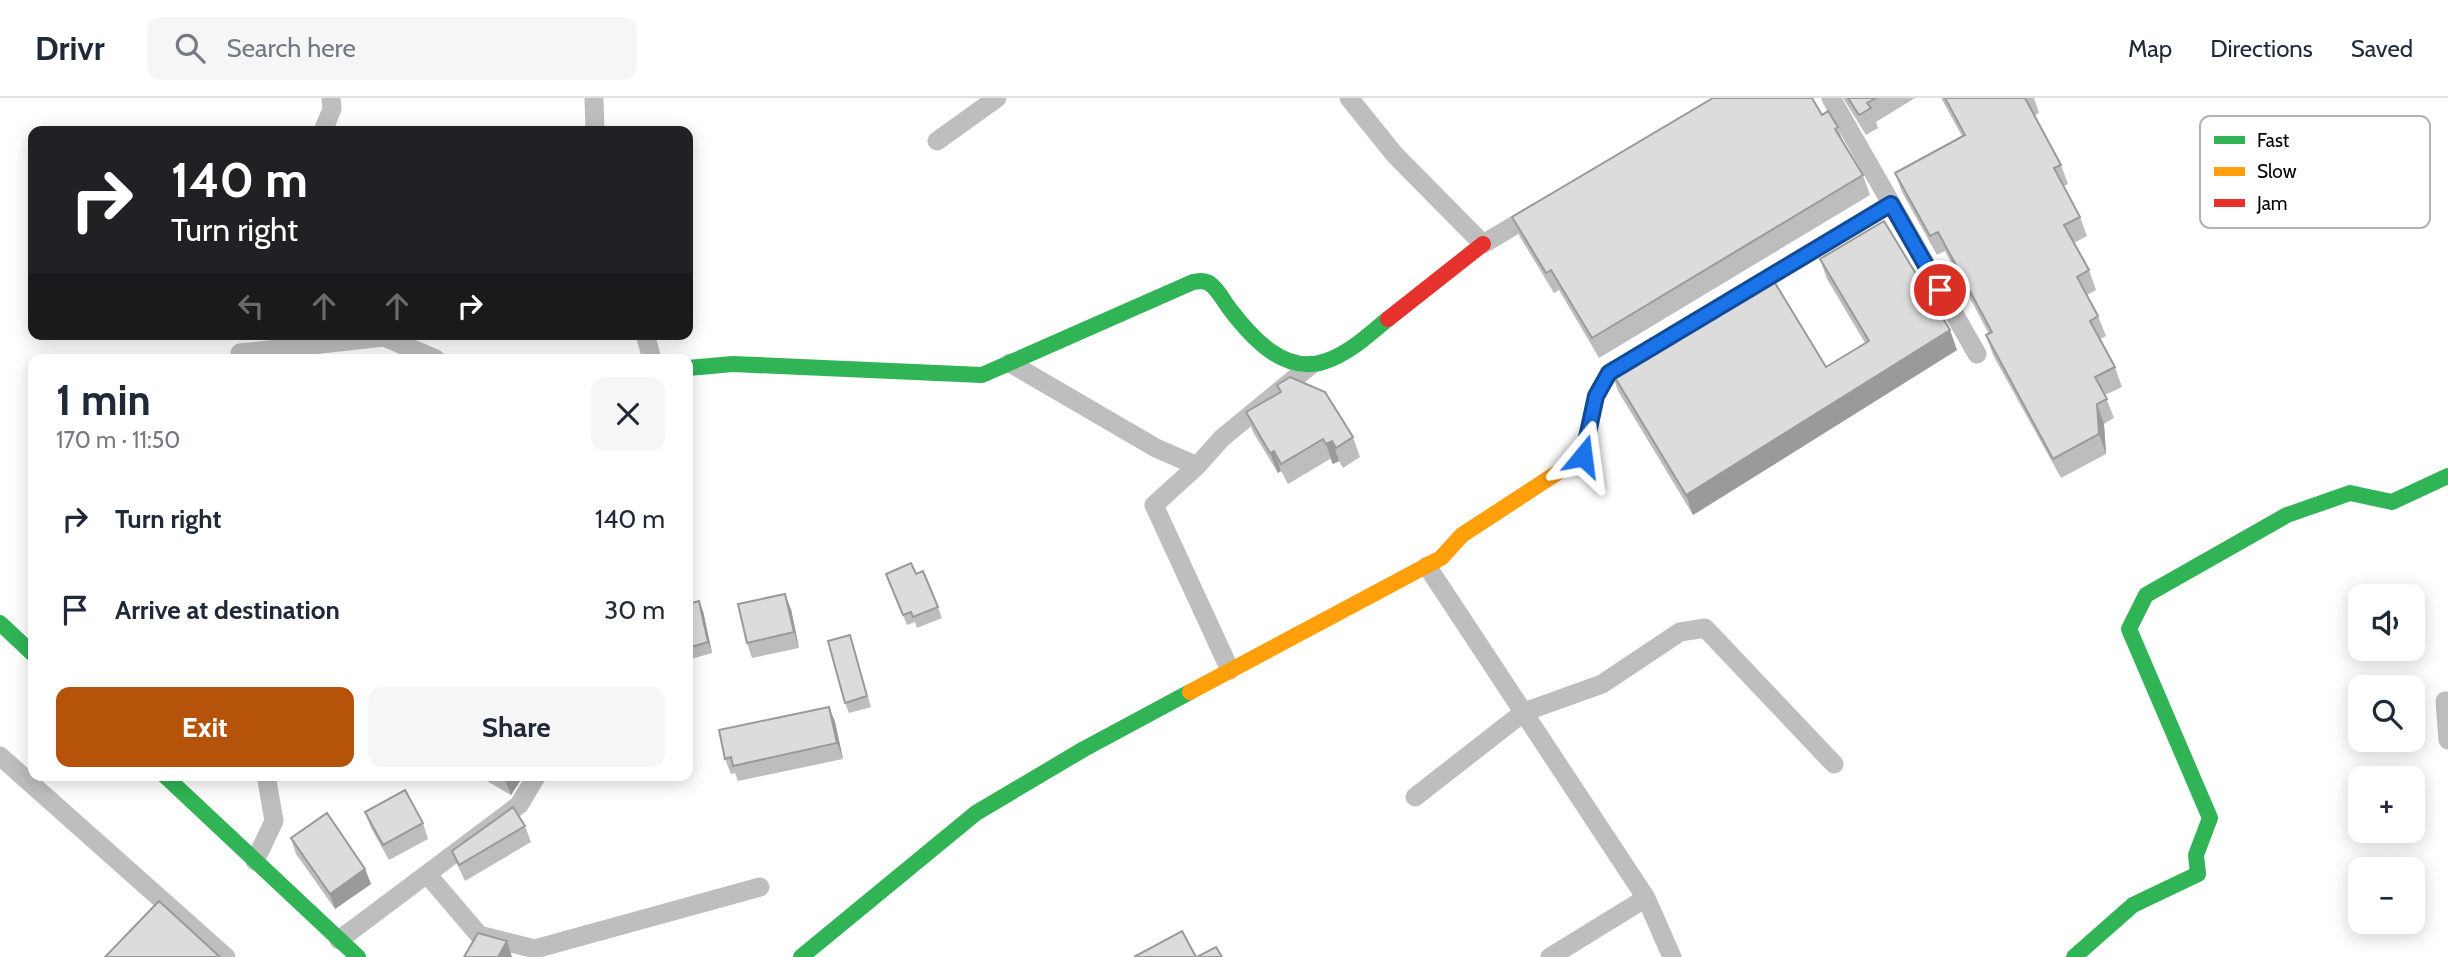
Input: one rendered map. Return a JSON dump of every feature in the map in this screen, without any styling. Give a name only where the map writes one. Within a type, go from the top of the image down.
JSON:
[{"type":"street","points":[[325,126],[332,109],[331,98]]},
{"type":"street","points":[[594,98],[595,126]]},
{"type":"street","points":[[937,141],[997,98]]},
{"type":"street","points":[[1349,98],[1395,155],[1483,244]]},
{"type":"street","points":[[1831,98],[1977,354]]},
{"type":"street","points":[[693,368],[733,364],[982,374],[1193,282],[1205,281],[1214,287],[1257,342],[1282,359],[1311,365],[1331,362],[1483,244],[1554,202]]},
{"type":"street","points":[[1726,302],[1891,204]]},
{"type":"street","points":[[241,354],[347,340]]},
{"type":"street","points":[[392,340],[424,354]]},
{"type":"street","points":[[801,957],[976,813],[1084,750],[1441,558],[1462,535],[1583,456],[1596,396],[1609,373],[1656,345]]},
{"type":"street","points":[[1010,363],[1156,448],[1197,466]]},
{"type":"street","points":[[1230,670],[1154,505],[1197,466],[1222,438],[1311,365]]},
{"type":"street","points":[[2074,957],[2133,905],[2198,874],[2196,855],[2210,818],[2129,629],[2146,595],[2287,515],[2350,493],[2392,502],[2448,476]]},
{"type":"street","points":[[1427,566],[1646,898],[1672,957]]},
{"type":"street","points":[[0,623],[28,649]]},
{"type":"street","points":[[1415,797],[1524,712],[1602,684],[1680,632],[1705,628],[1834,764]]},
{"type":"street","points":[[2448,701],[2445,701],[2448,740]]},
{"type":"street","points":[[0,756],[28,781]]},
{"type":"street","points":[[28,781],[226,957]]},
{"type":"street","points":[[169,781],[358,957]]},
{"type":"street","points":[[255,861],[274,821],[267,781]]},
{"type":"street","points":[[339,940],[519,805],[533,781]]},
{"type":"street","points":[[427,874],[479,935],[535,949],[760,887]]},
{"type":"street","points":[[1550,957],[1646,898]]},
{"type":"building","points":[[1713,98],[1812,98],[1822,115],[1828,111],[1838,127],[1835,129],[1863,175],[1592,338],[1551,270],[1546,273],[1512,217]]},
{"type":"building","points":[[1848,98],[1876,98],[1867,103],[1871,108],[1859,115]]},
{"type":"building","points":[[1945,98],[2025,98],[2061,165],[2054,168],[2080,217],[2064,225],[2089,270],[2077,277],[2098,316],[2090,321],[2115,367],[2095,377],[2107,399],[2097,404],[2099,434],[2053,459],[1986,335],[1992,332],[1938,232],[1930,236],[1895,173],[1965,135]]},
{"type":"building","points":[[1884,221],[1950,330],[1686,495],[1611,371],[1614,365],[1769,273],[1826,367],[1869,341],[1820,259]]},
{"type":"building","points":[[1290,377],[1325,392],[1353,437],[1336,448],[1332,441],[1326,444],[1323,439],[1281,464],[1274,451],[1270,453],[1246,412],[1281,392],[1277,385]]},
{"type":"building","points":[[911,563],[916,574],[923,571],[938,607],[913,617],[911,612],[903,615],[886,574]]},
{"type":"building","points":[[785,594],[794,632],[747,643],[738,604]]},
{"type":"building","points":[[699,601],[708,642],[693,646],[693,603]]},
{"type":"building","points":[[850,635],[867,696],[845,703],[828,641]]},
{"type":"building","points":[[829,707],[837,743],[733,766],[731,757],[725,759],[719,730]]},
{"type":"building","points":[[405,790],[423,823],[383,845],[365,812]]},
{"type":"building","points":[[513,807],[525,826],[459,865],[452,851]]},
{"type":"building","points":[[327,813],[365,869],[330,894],[291,838]]},
{"type":"building","points":[[159,901],[220,957],[105,957]]},
{"type":"building","points":[[1182,931],[1196,957],[1134,957]]},
{"type":"building","points":[[478,933],[507,941],[498,957],[464,957]]},
{"type":"building","points":[[1216,947],[1222,957],[1197,957]]},
{"type":"traffic: fast","points":[[1737,296],[1891,204]]},
{"type":"traffic: fast","points":[[693,368],[733,364],[982,375],[1199,281],[1205,281],[1215,288],[1248,331],[1270,351],[1297,363],[1311,364],[1335,358],[1359,343],[1388,319]]},
{"type":"traffic: fast","points":[[1584,450],[1596,396],[1609,373],[1643,353]]},
{"type":"traffic: fast","points":[[2074,957],[2133,905],[2198,874],[2196,855],[2210,818],[2129,629],[2146,595],[2287,515],[2350,493],[2392,502],[2448,476]]},
{"type":"traffic: fast","points":[[0,623],[28,649]]},
{"type":"traffic: fast","points":[[801,957],[976,813],[1084,749],[1190,692]]},
{"type":"traffic: fast","points":[[170,781],[358,957]]},
{"type":"traffic: slow","points":[[1190,692],[1441,558],[1462,535],[1583,456],[1584,450]]},
{"type":"traffic: jam","points":[[1388,319],[1483,244]]},
{"type":"route","points":[[1583,456],[1592,425],[1596,396],[1609,373],[1891,204],[1940,290]]}]
